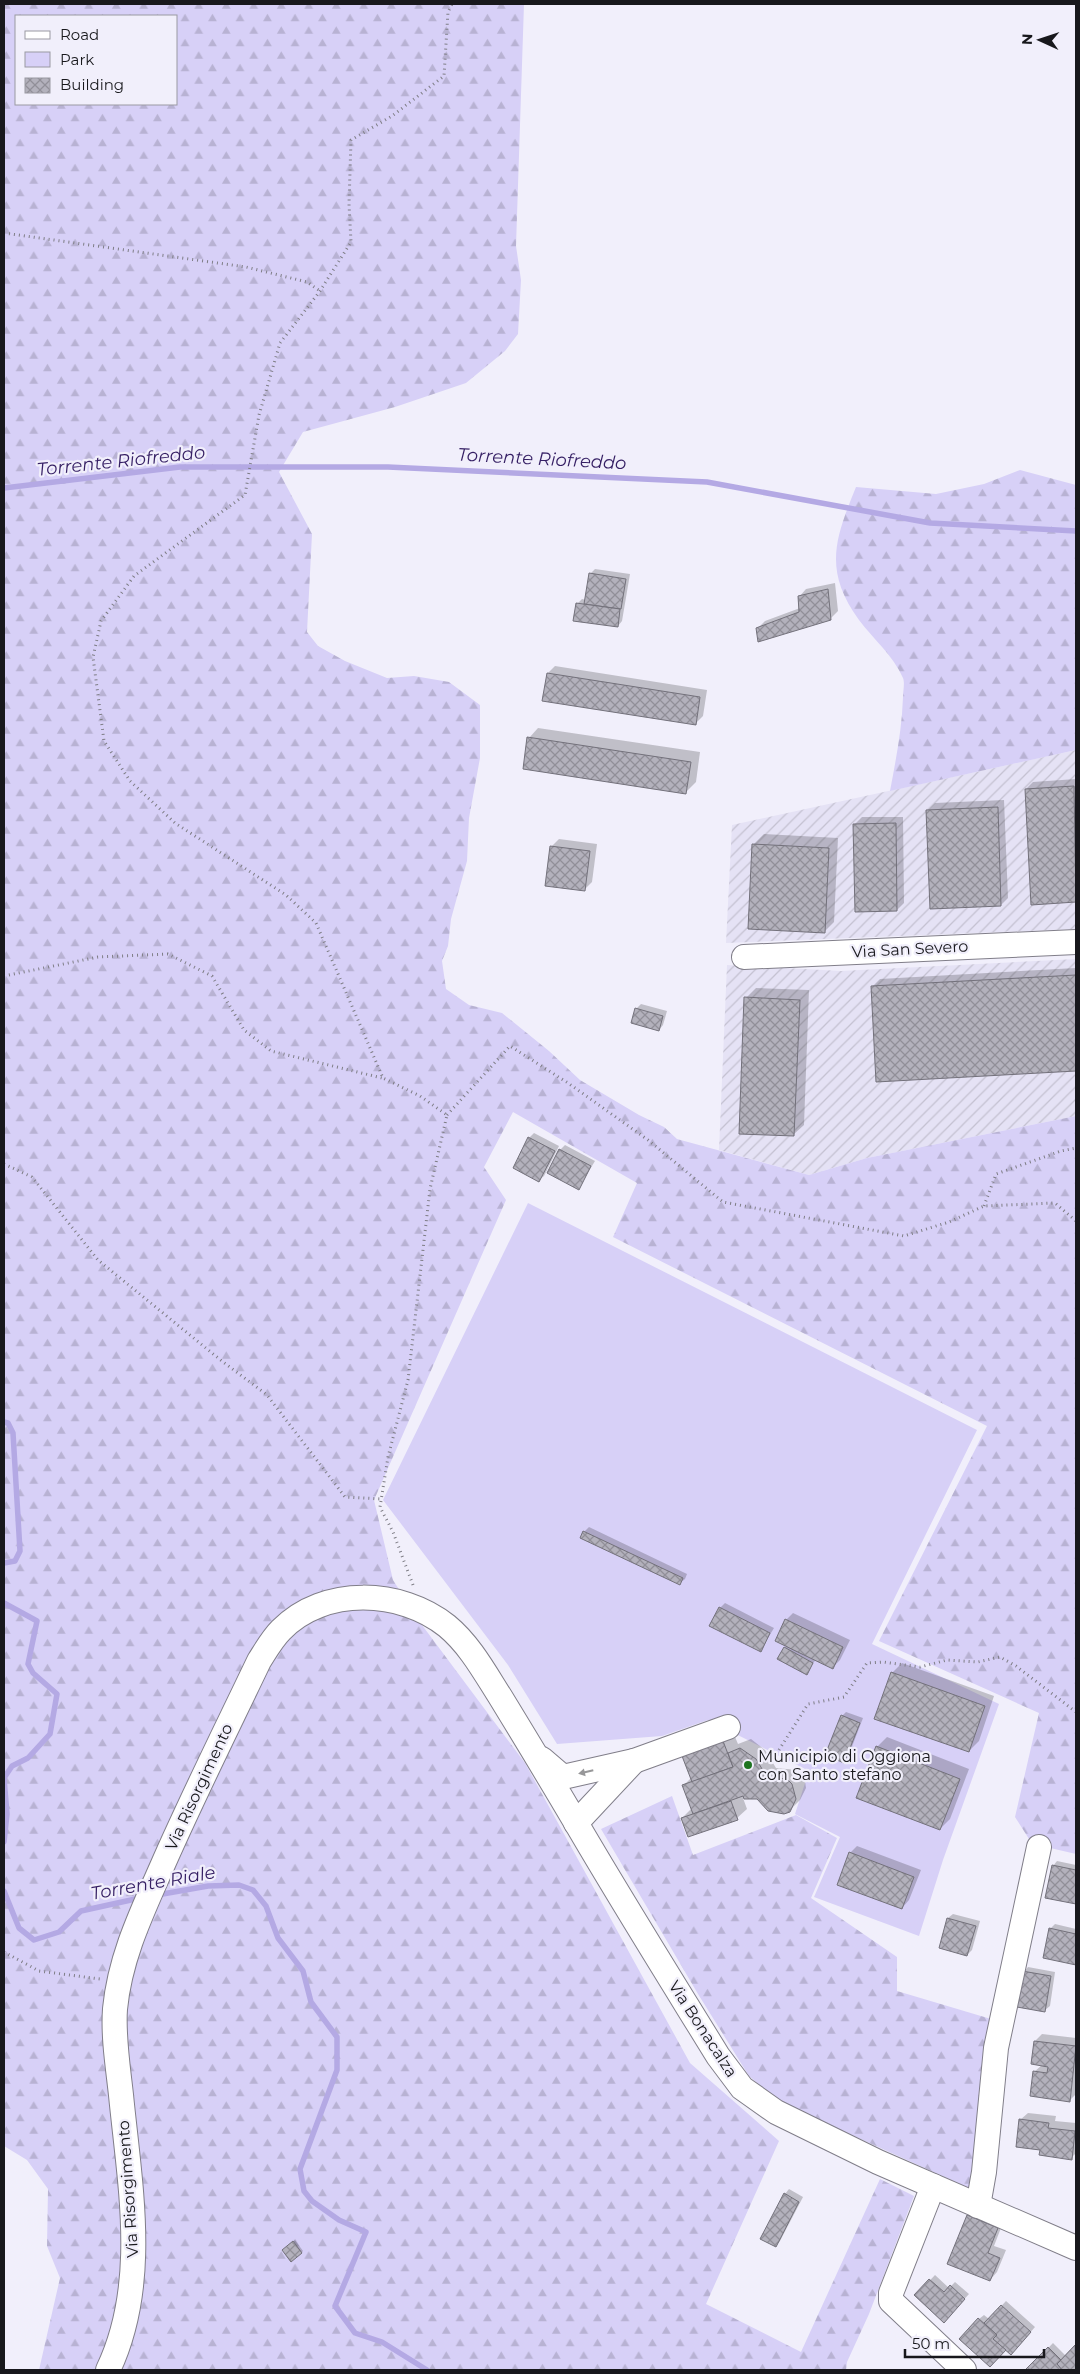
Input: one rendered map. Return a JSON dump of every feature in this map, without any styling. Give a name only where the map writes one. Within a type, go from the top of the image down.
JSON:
[{"type":"street","name":"Via San Severo","points":[[744,957],[1076,942]]},
{"type":"street","name":"Via Risorgimento","points":[[108,2370],[119,2347],[129,2308],[134,2250],[132,2196],[115,2043],[115,2010],[119,1981],[136,1926],[159,1872],[259,1661],[281,1630],[314,1608],[356,1598],[381,1598],[406,1603],[420,1609],[448,1627],[465,1645],[481,1665],[536,1754]]},
{"type":"street","points":[[536,1754],[563,1777],[634,1761],[728,1727]]},
{"type":"street","name":"Via Bonacalza","points":[[536,1754],[576,1824],[718,2056],[742,2088],[776,2112],[933,2186],[1076,2248]]},
{"type":"street","points":[[576,1824],[634,1761]]},
{"type":"street","points":[[978,2206],[984,2172],[996,2048],[1038,1847]]},
{"type":"street","points":[[933,2186],[891,2293],[891,2301],[964,2370]]},
{"type":"path","points":[[383,1078],[316,923],[286,895],[175,823],[130,781],[104,740],[93,657],[101,621],[134,576],[245,495],[259,415],[280,343],[320,291],[351,242],[349,204],[351,140],[392,116],[444,76],[448,12],[452,4]]},
{"type":"path","points":[[4,233],[246,267],[307,282],[320,291]]},
{"type":"path","points":[[4,976],[98,957],[168,954],[212,976],[244,1030],[271,1051],[383,1078],[420,1096],[447,1115]]},
{"type":"path","points":[[420,1609],[409,1573],[393,1532],[380,1508],[388,1457],[408,1380],[430,1189],[447,1115],[510,1046],[568,1083],[648,1140],[724,1202],[904,1236],[950,1222],[984,1206],[1055,1203],[1076,1221]]},
{"type":"path","points":[[984,1206],[996,1174],[1061,1151],[1076,1148]]},
{"type":"path","points":[[4,1164],[32,1177],[98,1260],[223,1362],[267,1395],[345,1497],[381,1499]]},
{"type":"path","points":[[779,1750],[808,1704],[844,1697],[867,1663],[883,1662],[920,1667],[947,1660],[978,1662],[1000,1657],[1016,1666],[1076,1712]]},
{"type":"path","points":[[4,1952],[39,1971],[119,1981]]},
{"type":"shaded area","points":[[1076,750],[1076,929],[726,943],[732,825]]},
{"type":"shaded area","points":[[1076,959],[1076,1116],[867,1158],[809,1175],[719,1150],[727,965],[841,971]]},
{"type":"green space","points":[[4,4],[524,4],[516,246],[521,280],[518,334],[505,351],[466,383],[395,407],[303,432],[279,472],[312,534],[307,632],[318,646],[345,661],[387,678],[414,676],[449,682],[480,705],[480,758],[469,818],[467,861],[451,919],[448,946],[442,961],[446,989],[469,1005],[502,1013],[549,1051],[580,1080],[639,1115],[664,1127],[677,1139],[809,1175],[867,1158],[1076,1116],[1076,1854],[1046,1847],[1029,1839],[1015,1817],[1039,1713],[879,1641],[987,1426],[613,1237],[637,1183],[513,1112],[484,1167],[506,1200],[374,1500],[393,1580],[419,1621],[525,1763],[690,2063],[779,2141],[706,2304],[801,2352],[880,2179],[914,2196],[869,2314],[847,2362],[846,2370],[39,2370],[60,2278],[47,2246],[48,2189],[27,2160],[4,2146]]},
{"type":"green space","points":[[1020,470],[1076,485],[1076,750],[890,791],[900,732],[904,680],[894,662],[859,620],[848,602],[840,585],[837,570],[836,554],[838,539],[856,487],[936,494],[984,484]]},
{"type":"green space","points":[[528,1203],[977,1430],[872,1644],[999,1704],[943,1860],[919,1936],[814,1897],[840,1837],[795,1814],[809,1771],[708,1720],[662,1736],[557,1744],[508,1665],[383,1500]]},
{"type":"green space","points":[[672,1796],[693,1855],[796,1815],[837,1838],[811,1898],[897,1957],[897,1991],[991,2019],[971,2189],[781,2103],[749,2076],[698,1994],[601,1829]]},
{"type":"building","points":[[589,573],[626,579],[621,609],[584,604]]},
{"type":"building","points":[[828,589],[831,620],[758,642],[756,628],[799,612],[798,596]]},
{"type":"building","points":[[576,603],[620,609],[618,627],[573,621]]},
{"type":"building","points":[[547,673],[700,697],[696,725],[542,701]]},
{"type":"building","points":[[527,737],[691,762],[686,794],[523,769]]},
{"type":"building","points":[[1074,786],[1076,902],[1031,905],[1025,789]]},
{"type":"building","points":[[998,807],[1001,906],[930,909],[926,810]]},
{"type":"building","points":[[896,823],[897,911],[855,912],[853,824]]},
{"type":"building","points":[[752,844],[829,848],[825,933],[748,929]]},
{"type":"building","points":[[550,846],[590,851],[585,891],[545,886]]},
{"type":"building","points":[[1076,975],[1076,1071],[876,1082],[871,986]]},
{"type":"building","points":[[744,997],[800,1000],[794,1136],[739,1134]]},
{"type":"building","points":[[635,1008],[663,1016],[659,1031],[631,1023]]},
{"type":"building","points":[[528,1137],[555,1151],[539,1182],[513,1168]]},
{"type":"building","points":[[559,1149],[591,1166],[579,1190],[547,1173]]},
{"type":"building","points":[[583,1531],[683,1578],[680,1585],[580,1538]]},
{"type":"building","points":[[719,1607],[770,1633],[761,1652],[709,1626]]},
{"type":"building","points":[[785,1619],[843,1647],[833,1669],[775,1641]]},
{"type":"building","points":[[784,1647],[813,1663],[807,1675],[777,1659]]},
{"type":"building","points":[[891,1672],[985,1706],[969,1752],[874,1719]]},
{"type":"building","points":[[841,1715],[860,1723],[844,1763],[825,1755]]},
{"type":"building","points":[[723,1741],[733,1767],[692,1782],[682,1756]]},
{"type":"building","points":[[876,1746],[960,1779],[940,1830],[856,1798]]},
{"type":"building","points":[[740,1748],[756,1759],[767,1777],[787,1779],[792,1784],[796,1799],[790,1812],[784,1814],[768,1811],[757,1799],[744,1799],[743,1796],[693,1814],[682,1785],[733,1767],[728,1753]]},
{"type":"building","points":[[731,1801],[738,1820],[688,1837],[681,1818]]},
{"type":"building","points":[[849,1852],[914,1877],[902,1909],[837,1885]]},
{"type":"building","points":[[1052,1865],[1076,1870],[1076,1904],[1045,1898]]},
{"type":"building","points":[[947,1918],[976,1926],[967,1956],[939,1948]]},
{"type":"building","points":[[1049,1928],[1076,1934],[1076,1965],[1043,1958]]},
{"type":"building","points":[[1022,1971],[1051,1976],[1045,2012],[1017,2007]]},
{"type":"building","points":[[1034,2041],[1076,2046],[1070,2102],[1030,2096],[1033,2071],[1047,2073],[1048,2067],[1031,2064]]},
{"type":"building","points":[[1019,2119],[1049,2123],[1048,2128],[1075,2131],[1072,2160],[1039,2155],[1040,2150],[1016,2147]]},
{"type":"building","points":[[784,2193],[799,2202],[776,2247],[760,2239]]},
{"type":"building","points":[[967,2215],[998,2228],[988,2253],[1000,2258],[990,2281],[947,2264]]},
{"type":"building","points":[[293,2241],[302,2253],[291,2262],[282,2250]]},
{"type":"building","points":[[929,2279],[944,2292],[950,2285],[965,2299],[944,2323],[914,2295]]},
{"type":"building","points":[[1001,2305],[1031,2332],[1011,2355],[993,2339],[997,2335],[984,2323]]},
{"type":"building","points":[[978,2318],[997,2335],[993,2339],[1006,2350],[990,2367],[959,2339]]},
{"type":"building","points":[[1075,2345],[1076,2370],[1062,2370],[1057,2364]]},
{"type":"building","points":[[1048,2347],[1061,2360],[1057,2364],[1062,2370],[1025,2370]]},
{"type":"waterway","name":"Torrente Riofreddo","points":[[4,488],[180,467],[388,467],[707,482],[930,523],[1076,531]]},
{"type":"waterway","name":"Torrente Riale","points":[[4,1422],[8,1423],[13,1433],[20,1551],[15,1561],[4,1563]]},
{"type":"waterway","name":"Torrente Riale","points":[[4,1603],[37,1621],[28,1664],[33,1673],[57,1694],[50,1734],[28,1758],[12,1766],[4,1778],[7,1814],[4,1842]]},
{"type":"waterway","name":"Torrente Riale","points":[[157,1895],[208,1886],[239,1885],[253,1890],[266,1906],[278,1938],[303,1971],[311,2002],[337,2037],[337,2070],[300,2169],[304,2191],[312,2201],[339,2220],[366,2232],[335,2306],[355,2333],[382,2342],[427,2370]]},
{"type":"waterway","name":"Torrente Riale","points":[[4,1891],[19,1928],[34,1940],[59,1932],[81,1911],[140,1898]]},
{"type":"place","name":"Municipio di Oggiona con Santo stefano","points":[[748,1765]]}]
